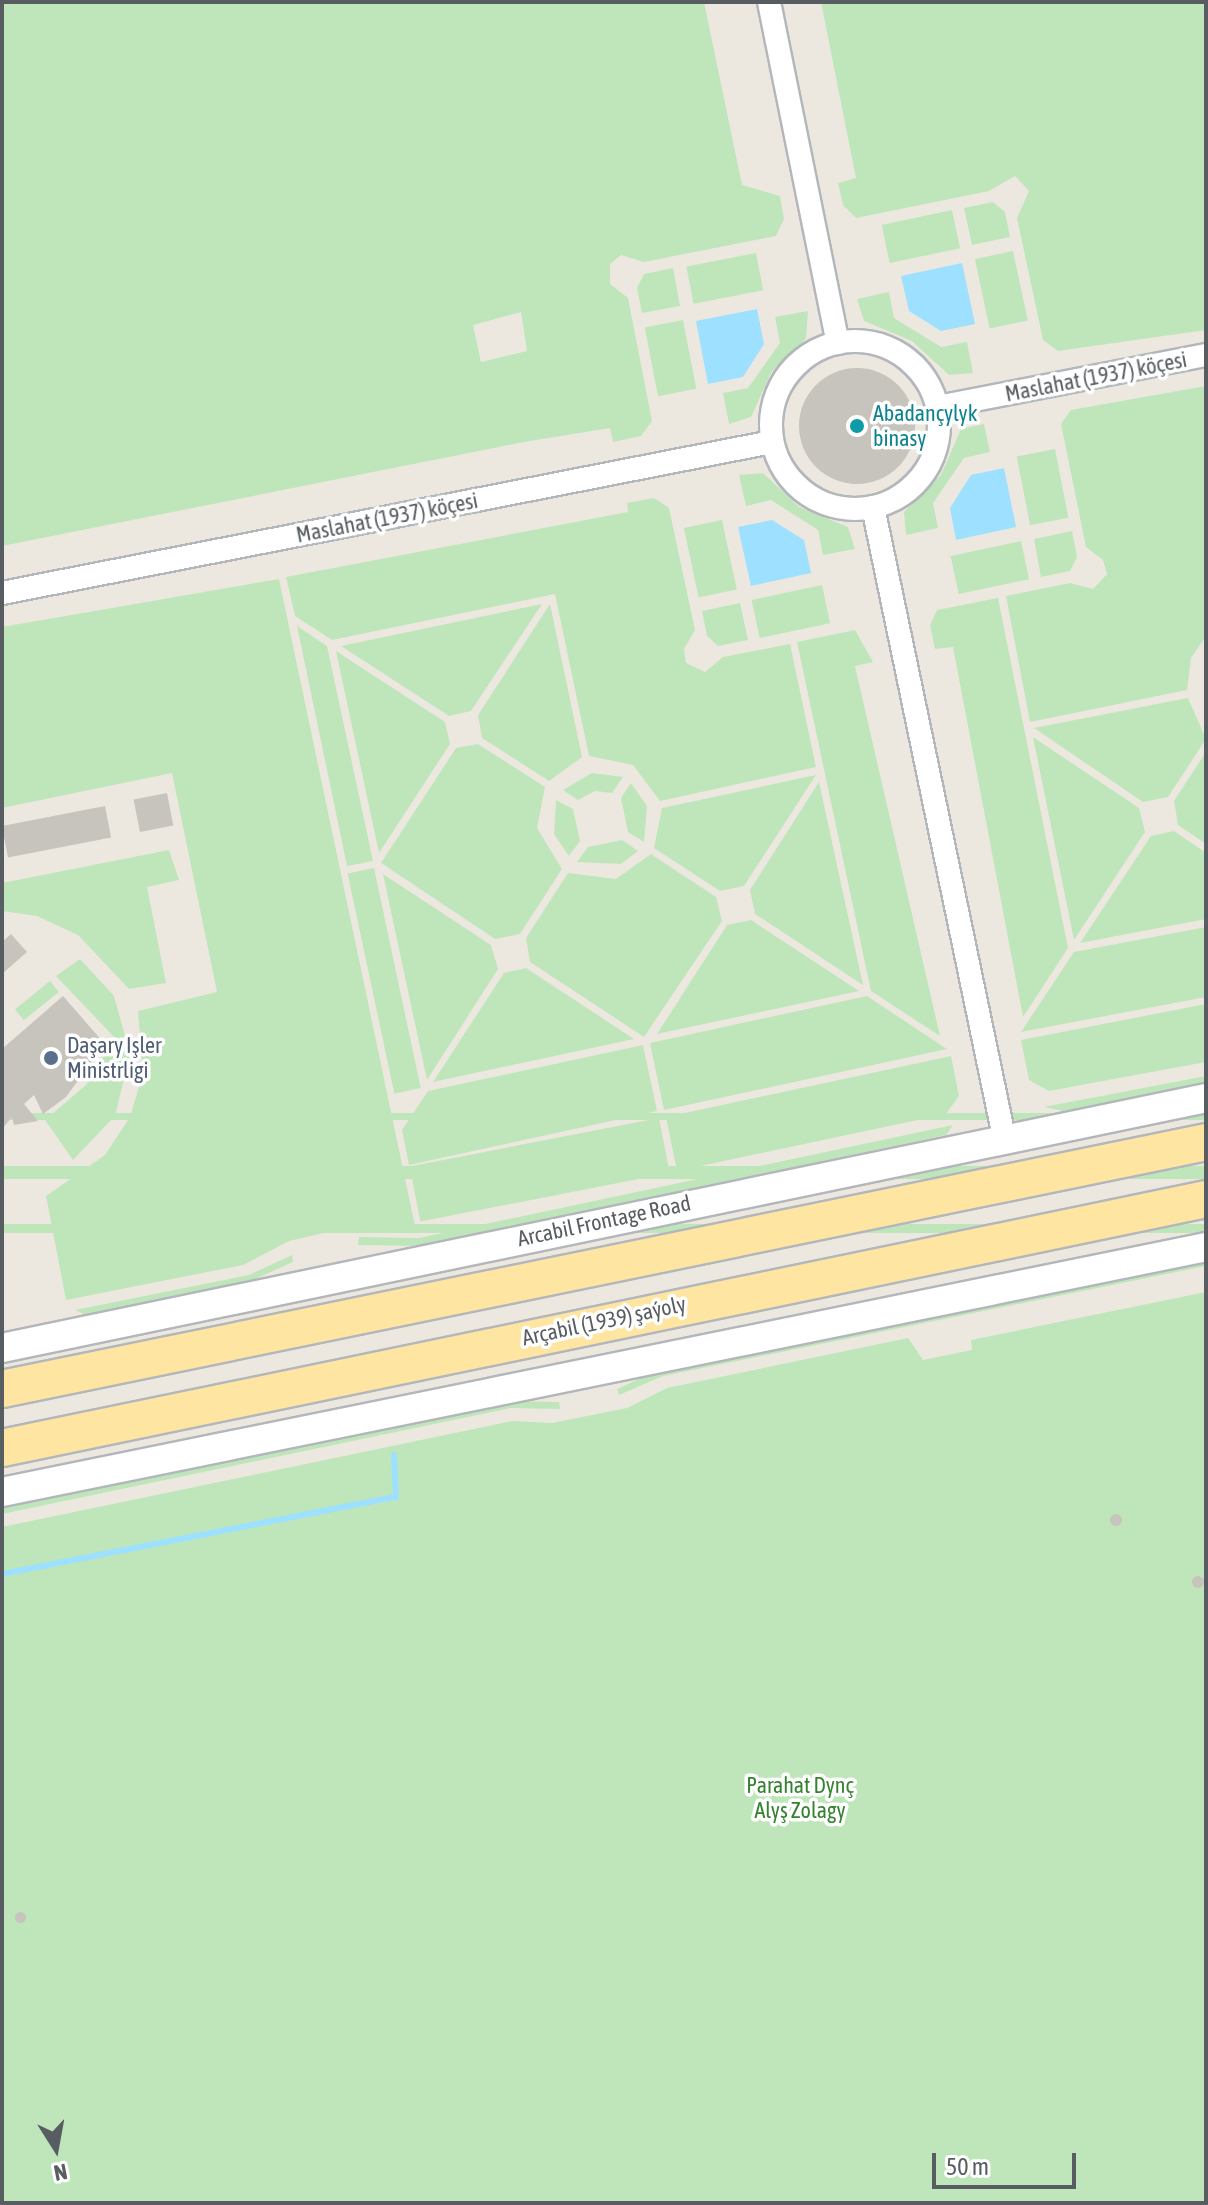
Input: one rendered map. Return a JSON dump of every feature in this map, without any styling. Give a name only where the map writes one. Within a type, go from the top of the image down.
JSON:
[{"type":"main road","points":[[2,1389],[1206,1142]]},
{"type":"main road","name":"Arçabil (1939) şaýoly","points":[[2,1448],[1206,1199]]},
{"type":"street","points":[[769,2],[838,343]]},
{"type":"street","points":[[867,341],[907,358],[938,407],[930,465],[900,497],[873,507],[843,509],[803,492],[772,442],[775,399],[789,373],[838,343],[867,341]]},
{"type":"street","name":"Maslahat (1937) köçesi","points":[[938,407],[1206,355]]},
{"type":"street","name":"Maslahat (1937) köçesi","points":[[2,593],[772,442]]},
{"type":"street","points":[[873,507],[1004,1137]]},
{"type":"street","name":"Arcabil Frontage Road","points":[[2,1348],[1004,1137],[1206,1098]]},
{"type":"street","points":[[2,1492],[1206,1247]]},
{"type":"green space","points":[[2,2],[704,2],[742,185],[780,196],[784,219],[776,236],[644,262],[621,255],[610,264],[610,284],[628,298],[652,421],[641,436],[613,442],[610,428],[524,442],[2,546]],"holes":[[[521,312],[527,351],[481,362],[473,325]]]},
{"type":"green space","points":[[821,2],[1206,2],[1206,330],[1058,351],[1043,340],[1017,218],[1029,191],[1015,176],[989,191],[856,218],[843,205],[838,183],[856,178]]},
{"type":"green space","points":[[993,202],[1005,212],[1010,237],[972,245],[964,208]]},
{"type":"green space","points":[[952,210],[960,248],[890,263],[882,225]]},
{"type":"green space","points":[[1013,251],[1028,320],[990,329],[975,259]]},
{"type":"green space","points":[[756,253],[763,290],[694,304],[686,267]]},
{"type":"green space","points":[[673,268],[680,306],[642,313],[637,288],[644,274]]},
{"type":"green space","points":[[889,292],[894,318],[941,347],[967,342],[973,373],[949,375],[912,341],[864,321],[857,299]]},
{"type":"green space","points":[[808,311],[806,339],[772,371],[751,417],[729,424],[723,393],[748,388],[780,343],[775,317]]},
{"type":"green space","points":[[683,320],[696,389],[658,396],[645,327]]},
{"type":"green space","points":[[1206,386],[1206,636],[1191,658],[1187,690],[1030,722],[1006,596],[1070,583],[1093,589],[1107,574],[1103,560],[1086,547],[1061,424],[1071,410]]},
{"type":"green space","points":[[984,424],[990,452],[964,458],[933,503],[938,528],[906,535],[904,512],[941,475],[961,429]]},
{"type":"green space","points":[[1055,449],[1068,518],[1030,525],[1017,456]]},
{"type":"green space","points":[[763,473],[799,507],[848,527],[855,549],[823,555],[818,530],[771,500],[746,506],[739,475]]},
{"type":"green space","points":[[654,498],[669,508],[695,630],[684,649],[686,663],[705,672],[723,657],[790,644],[816,767],[660,801],[633,765],[589,756],[555,594],[332,640],[295,616],[286,577],[628,512],[627,503]]},
{"type":"green space","points":[[722,520],[737,589],[699,598],[684,528]]},
{"type":"green space","points":[[1072,531],[1077,557],[1070,571],[1041,577],[1034,539]]},
{"type":"green space","points":[[1021,541],[1029,579],[959,594],[951,556]]},
{"type":"green space","points":[[279,579],[415,1226],[345,1228],[289,1241],[243,1265],[66,1300],[46,1196],[105,1155],[130,1117],[143,1073],[138,1011],[217,992],[172,773],[2,808],[2,627]]},
{"type":"green space","points":[[822,585],[830,623],[760,638],[752,600]]},
{"type":"green space","points":[[998,598],[1068,948],[1023,1017],[953,647],[935,649],[930,625],[937,610]]},
{"type":"green space","points":[[740,603],[748,640],[718,646],[707,636],[702,611]]},
{"type":"green space","points":[[542,604],[471,711],[449,716],[341,646]]},
{"type":"green space","points":[[550,604],[582,757],[549,781],[482,738],[478,715]]},
{"type":"green space","points":[[297,626],[327,646],[373,861],[347,866]]},
{"type":"green space","points":[[855,630],[873,662],[855,666],[940,1036],[871,991],[797,642]]},
{"type":"green space","points":[[336,651],[445,722],[450,744],[379,853]]},
{"type":"green space","points":[[1188,698],[1206,739],[1168,797],[1143,802],[1034,728]]},
{"type":"green space","points":[[1033,737],[1139,808],[1145,832],[1074,940]]},
{"type":"green space","points":[[478,744],[545,787],[537,828],[562,869],[520,934],[495,939],[381,863],[456,748]]},
{"type":"green space","points":[[1206,752],[1206,844],[1178,825],[1174,801]]},
{"type":"green space","points":[[592,773],[623,777],[612,793],[595,791],[578,800],[563,790]]},
{"type":"green space","points":[[816,775],[744,886],[720,891],[654,848],[662,808]]},
{"type":"green space","points":[[819,782],[863,985],[755,914],[750,890]]},
{"type":"green space","points":[[631,783],[647,806],[644,842],[628,832],[621,798]]},
{"type":"green space","points":[[556,800],[573,809],[580,841],[569,856],[554,834]]},
{"type":"green space","points":[[1174,831],[1206,853],[1206,919],[1080,943],[1151,836]]},
{"type":"green space","points":[[622,840],[638,851],[621,864],[577,862],[588,847]]},
{"type":"green space","points":[[169,850],[179,880],[147,887],[166,983],[129,989],[78,935],[37,916],[2,911],[2,883]]},
{"type":"green space","points":[[651,854],[716,897],[722,921],[644,1037],[530,962],[526,938],[568,873],[616,879]]},
{"type":"green space","points":[[374,868],[421,1088],[394,1094],[348,874]]},
{"type":"green space","points":[[383,874],[491,945],[498,969],[427,1080]]},
{"type":"green space","points":[[751,920],[859,991],[657,1034],[727,925]]},
{"type":"green space","points":[[1206,927],[1206,997],[1021,1032],[1074,952]]},
{"type":"green space","points":[[80,959],[114,996],[130,1054],[115,1116],[73,1160],[45,1120],[86,1085],[115,1038],[56,976]]},
{"type":"green space","points":[[526,968],[634,1039],[433,1082],[504,973]]},
{"type":"green space","points":[[50,981],[59,992],[24,1020],[15,1009]]},
{"type":"green space","points":[[867,996],[947,1049],[664,1110],[650,1043]]},
{"type":"green space","points":[[1206,1004],[1206,1062],[1049,1091],[1029,1080],[1021,1040]]},
{"type":"green space","points":[[643,1045],[657,1111],[409,1165],[402,1130],[428,1091]]},
{"type":"green space","points":[[951,1056],[959,1096],[946,1114],[677,1171],[666,1117]]},
{"type":"green space","points":[[1206,1076],[1206,1084],[1063,1111],[1044,1107]]},
{"type":"green space","points":[[2,1113],[1206,1113],[1206,1120],[2,1120]]},
{"type":"green space","points":[[659,1118],[670,1173],[420,1221],[410,1166]]},
{"type":"green space","points":[[953,1125],[946,1135],[421,1246],[358,1245],[359,1237],[419,1238]]},
{"type":"green space","points":[[2,1166],[1206,1166],[1206,1179],[2,1179]]},
{"type":"green space","points":[[2,1224],[1206,1224],[1206,1233],[2,1233]]},
{"type":"green space","points":[[292,1255],[293,1262],[244,1284],[86,1315],[75,1310],[249,1275]]},
{"type":"green space","points":[[1206,1259],[1206,1266],[663,1376],[619,1395],[617,1389],[650,1374]]},
{"type":"green space","name":"Parahat Dynç Alyş Zolagy","points":[[1206,1292],[1206,2203],[2,2203],[2,1527],[513,1421],[552,1423],[627,1408],[667,1388],[908,1338],[923,1360],[972,1350],[971,1340]]},
{"type":"green space","points":[[510,1401],[559,1402],[560,1409],[511,1408],[2,1514],[2,1507]]},
{"type":"water","points":[[962,263],[975,324],[941,331],[909,311],[901,276]]},
{"type":"water","points":[[757,309],[764,344],[743,377],[708,384],[696,321]]},
{"type":"water","points":[[1004,468],[1016,527],[956,540],[950,508],[971,475]]},
{"type":"water","points":[[772,520],[804,540],[811,573],[751,586],[738,527]]},
{"type":"building","name":"Abadançylyk binasy","points":[[857,368],[879,373],[898,385],[910,404],[915,426],[910,448],[898,467],[879,479],[857,484],[835,479],[816,467],[804,448],[799,426],[804,404],[816,385],[835,373]]},
{"type":"building","points":[[167,793],[173,825],[140,832],[134,799]]},
{"type":"building","points":[[105,806],[111,837],[8,857],[2,826]]},
{"type":"building","points":[[11,934],[27,952],[2,974],[2,942]]},
{"type":"building","name":"Daşary Işler Ministrligi","points":[[63,996],[104,1043],[112,1034],[66,1097],[43,1114],[34,1095],[24,1104],[38,1121],[14,1125],[12,1117],[2,1129],[2,1049]]},
{"type":"building","points":[[1116,1514],[1122,1520],[1116,1526],[1110,1520]]},
{"type":"building","points":[[1198,1576],[1204,1582],[1198,1588],[1192,1582]]},
{"type":"building","points":[[20,1911],[26,1917],[20,1923],[14,1917]]},
{"type":"waterway","points":[[2,1574],[396,1497],[394,1455]]},
{"type":"place","name":"Abadançylyk binasy","points":[[857,426]]},
{"type":"place","name":"Daşary Işler Ministrligi","points":[[51,1058]]}]
